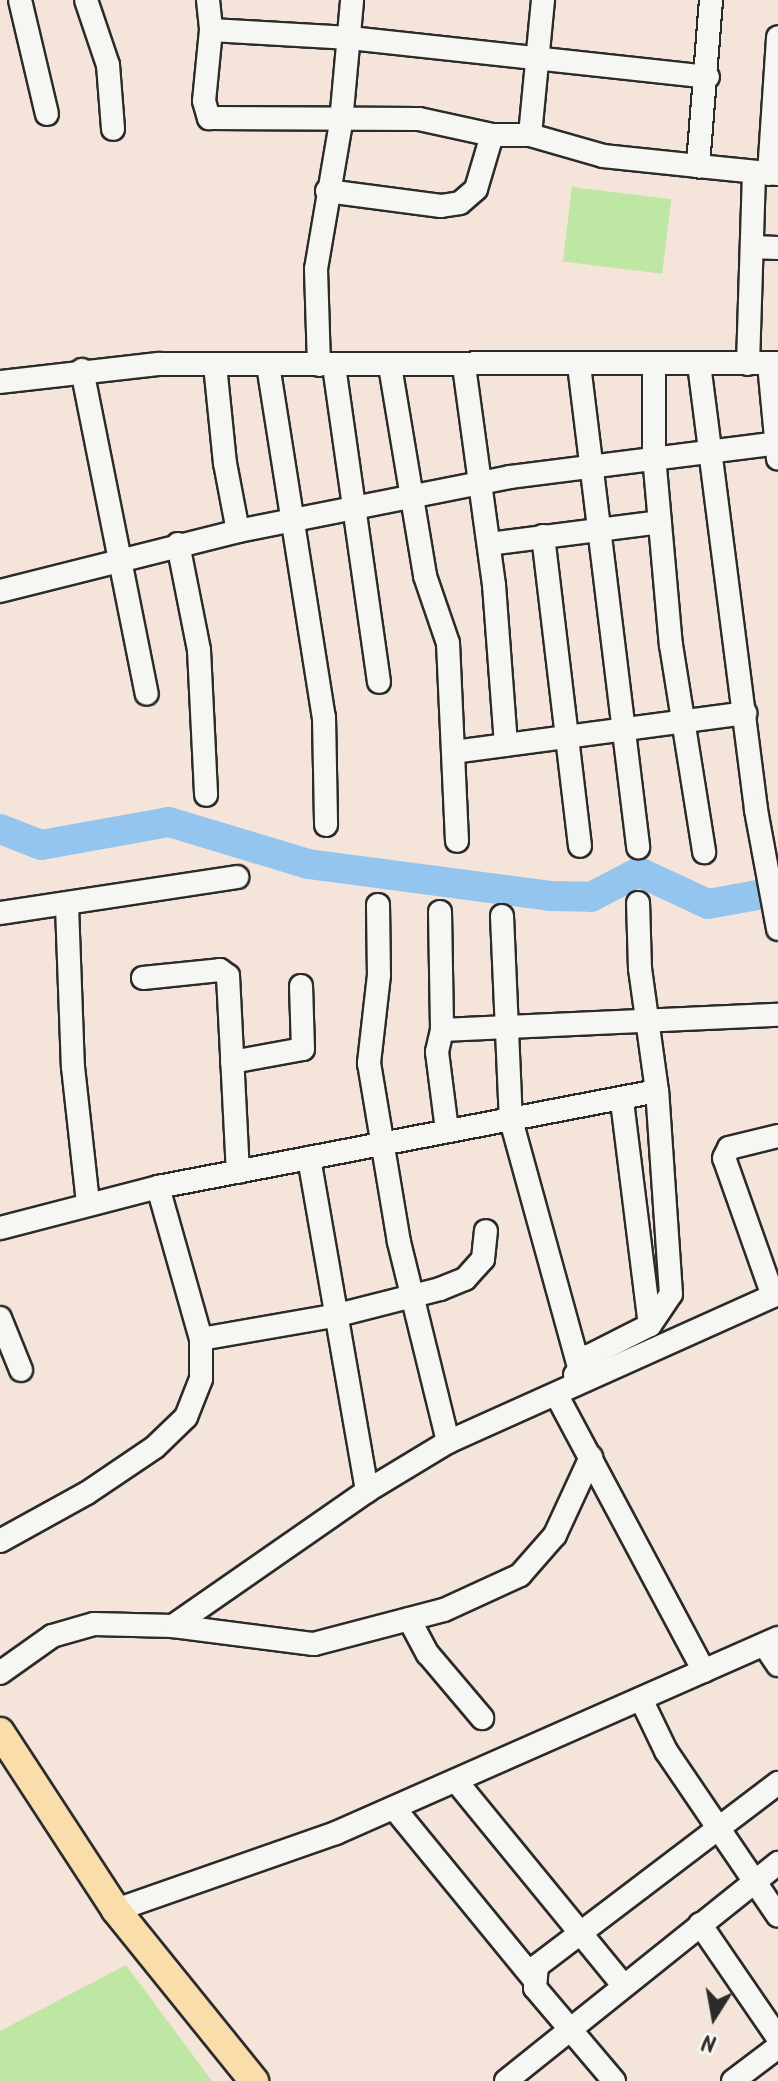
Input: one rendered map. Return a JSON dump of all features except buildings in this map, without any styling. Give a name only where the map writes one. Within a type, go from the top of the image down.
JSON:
[{"type":"main road","points":[[0,1732],[116,1910],[254,2081]]},
{"type":"street","points":[[20,0],[47,114]]},
{"type":"street","points":[[86,0],[108,65],[113,129]]},
{"type":"street","points":[[208,0],[211,30],[204,101],[209,118],[341,122],[419,119],[492,135],[530,135],[603,156],[767,174]]},
{"type":"street","points":[[352,0],[341,122],[316,269],[327,366],[354,511],[379,682]]},
{"type":"street","points":[[530,135],[543,0]]},
{"type":"street","points":[[698,166],[708,77],[711,0]]},
{"type":"street","points":[[211,30],[350,38],[537,62],[708,77]]},
{"type":"street","points":[[0,591],[178,544],[481,484],[654,456],[777,449],[752,247],[767,174],[778,37]]},
{"type":"street","points":[[327,191],[441,206],[460,203],[476,189],[492,135]]},
{"type":"street","points":[[752,247],[778,248]]},
{"type":"street","points":[[654,364],[654,456],[660,522],[684,721],[704,852]]},
{"type":"street","points":[[699,364],[756,810],[778,929]]},
{"type":"street","points":[[0,382],[82,370],[215,365],[765,364]]},
{"type":"street","points":[[215,365],[225,463],[238,531]]},
{"type":"street","points":[[268,365],[324,717],[326,825]]},
{"type":"street","points":[[579,365],[638,847]]},
{"type":"street","points":[[390,366],[425,576],[448,643],[457,841]]},
{"type":"street","points":[[464,366],[489,544],[506,745]]},
{"type":"street","points":[[82,370],[122,557],[147,694]]},
{"type":"street","points":[[489,544],[660,522]]},
{"type":"street","points":[[543,536],[580,846]]},
{"type":"street","points":[[178,544],[199,650],[206,795]]},
{"type":"street","points":[[454,752],[745,713]]},
{"type":"street","points":[[0,913],[67,906],[237,877]]},
{"type":"street","points":[[562,1391],[589,1356],[650,1325],[667,1306],[673,1281],[638,903]]},
{"type":"street","points":[[378,905],[379,975],[369,1063],[379,1144],[448,1442]]},
{"type":"street","points":[[67,906],[73,1067],[88,1202]]},
{"type":"street","points":[[440,912],[442,1030],[437,1052],[447,1130]]},
{"type":"street","points":[[502,916],[511,1120],[579,1367]]},
{"type":"street","points":[[143,978],[225,972],[238,1172]]},
{"type":"street","points":[[232,1062],[303,1049],[301,986]]},
{"type":"street","points":[[442,1030],[778,1015]]},
{"type":"street","points":[[0,1228],[88,1202],[158,1187],[447,1130],[622,1101],[657,1091]]},
{"type":"street","points":[[622,1101],[650,1325]]},
{"type":"street","points":[[173,1626],[367,1491],[448,1442],[775,1295],[724,1158],[729,1148],[778,1136]]},
{"type":"street","points":[[309,1158],[367,1491]]},
{"type":"street","points":[[0,1541],[87,1493],[155,1447],[186,1417],[201,1379],[201,1339],[158,1187]]},
{"type":"street","points":[[201,1339],[338,1315],[465,1279],[483,1259],[486,1231]]},
{"type":"street","points":[[0,1318],[21,1370]]},
{"type":"street","points":[[562,1391],[591,1457],[704,1671]]},
{"type":"street","points":[[0,1673],[52,1636],[94,1624],[173,1626],[314,1644],[444,1610],[520,1575],[555,1535],[591,1457]]},
{"type":"street","points":[[409,1619],[428,1654],[482,1718]]},
{"type":"street","points":[[116,1910],[394,1808],[772,1642],[778,1665]]},
{"type":"street","points":[[641,1699],[666,1751],[778,1916]]},
{"type":"street","points":[[456,1781],[623,1985]]},
{"type":"street","points":[[533,1978],[537,1966],[778,1783]]},
{"type":"street","points":[[394,1808],[533,1978],[568,2031],[614,2081]]},
{"type":"street","points":[[506,2081],[778,1863]]},
{"type":"street","points":[[700,1924],[778,2038]]},
{"type":"street","points":[[733,2081],[778,2047]]},
{"type":"green space","points":[[572,187],[671,199],[662,274],[563,261]]},
{"type":"green space","points":[[126,1965],[212,2081],[0,2081],[0,2031]]},
{"type":"waterway","points":[[0,829],[41,845],[169,822],[308,864],[552,896],[591,897],[639,872],[708,904],[763,894]]}]
